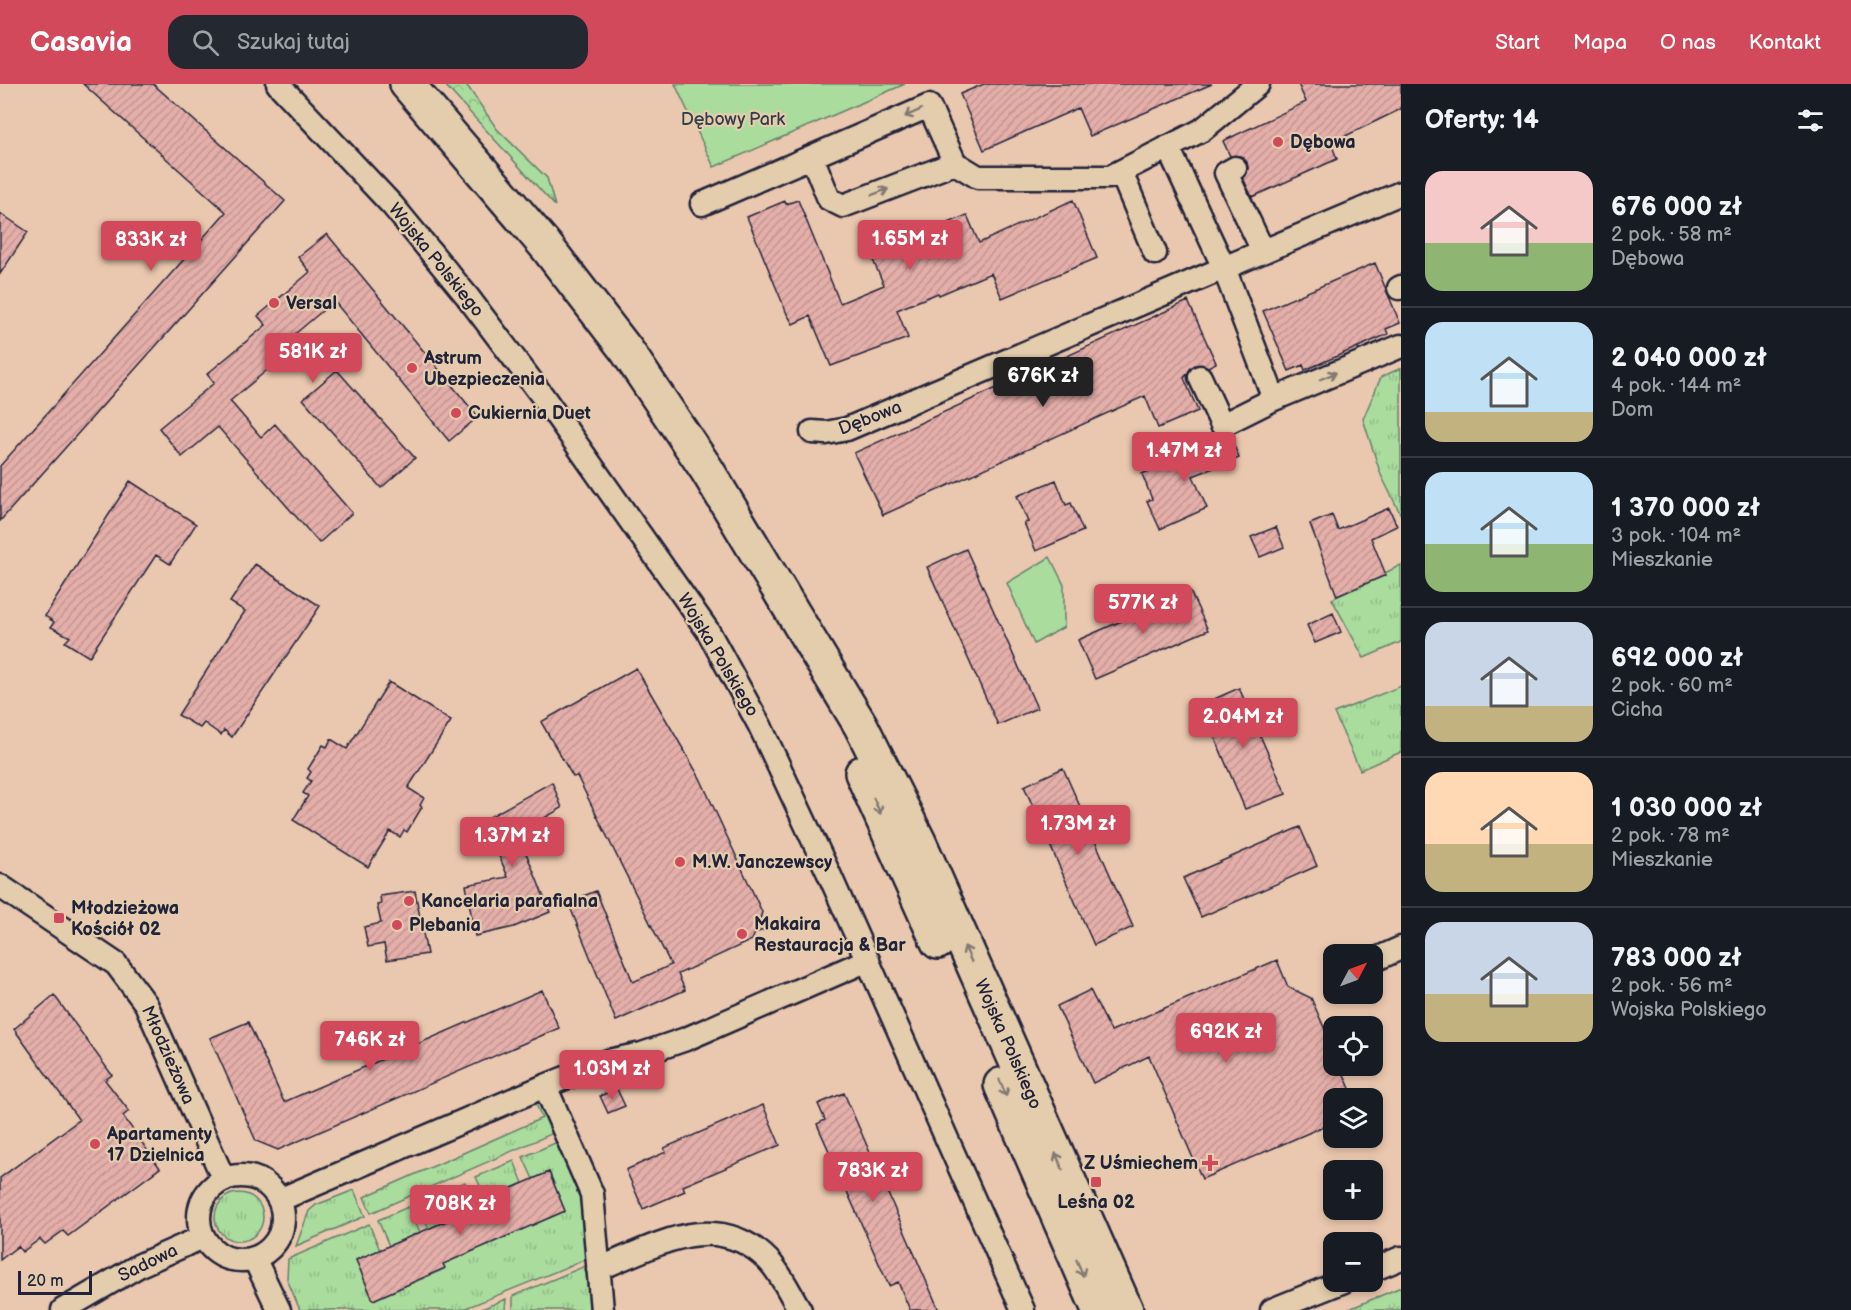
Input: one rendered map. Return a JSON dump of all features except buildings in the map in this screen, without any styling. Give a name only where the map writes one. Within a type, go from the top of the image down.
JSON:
[{"type":"main road","name":"Wojska Polskiego","points":[[409,88],[546,246],[627,351],[707,470],[861,726],[903,807],[1126,1310]]},
{"type":"main road","name":"Wojska Polskiego","points":[[816,654],[844,732],[1099,1310]]},
{"type":"street","name":"Wojska Polskiego","points":[[278,84],[393,206],[467,296],[544,398],[708,631],[760,726],[868,960],[1023,1310]]},
{"type":"street","points":[[702,204],[929,106],[955,163],[978,177],[1110,177],[1202,130],[1258,84]]},
{"type":"street","points":[[1168,147],[1224,268],[1274,399]]},
{"type":"street","points":[[812,157],[829,199],[843,206],[955,163]]},
{"type":"street","points":[[1235,168],[1226,173],[1263,251]]},
{"type":"street","points":[[1121,172],[1155,253]]},
{"type":"street","name":"Dębowa","points":[[812,432],[837,432],[846,429],[1401,193]]},
{"type":"street","points":[[1200,377],[1222,425],[1274,399],[1401,346]]},
{"type":"street","name":"Młodzieżowa","points":[[0,886],[78,936],[116,964],[146,1004],[224,1180]]},
{"type":"street","points":[[1383,956],[1401,948]]},
{"type":"street","points":[[279,1200],[545,1086],[608,1061],[642,1054],[686,1039],[868,960]]},
{"type":"street","points":[[545,1086],[592,1194],[602,1310]]},
{"type":"street","points":[[236,1176],[249,1177],[266,1185],[279,1200],[283,1214],[282,1228],[277,1241],[267,1252],[254,1258],[230,1259],[210,1247],[203,1237],[199,1224],[201,1204],[212,1187],[224,1180],[236,1176]]},
{"type":"street","points":[[598,1269],[688,1233],[717,1233],[749,1245],[769,1261],[800,1310]]},
{"type":"street","name":"Sadowa","points":[[63,1310],[132,1270],[203,1237]]},
{"type":"street","points":[[254,1258],[279,1310]]},
{"type":"street","points":[[1383,1265],[1401,1258]]},
{"type":"street","points":[[1272,1310],[1323,1289]]},
{"type":"green space","points":[[444,84],[466,84],[497,129],[547,178],[555,206]]},
{"type":"green space","name":"Dębowy Park","points":[[675,84],[905,84],[714,167]]},
{"type":"green space","points":[[1401,368],[1401,515],[1381,475],[1363,419],[1381,377]]},
{"type":"green space","points":[[1050,557],[1064,585],[1064,627],[1034,644],[1007,583]]},
{"type":"green space","points":[[1401,565],[1401,642],[1364,658],[1332,599]]},
{"type":"green space","points":[[1401,686],[1401,752],[1360,770],[1334,713]]},
{"type":"green space","points":[[535,1102],[541,1102],[558,1131],[371,1213],[364,1197],[542,1118]]},
{"type":"green space","points":[[562,1140],[586,1197],[589,1258],[461,1310],[300,1310],[287,1279],[288,1259],[369,1224],[380,1250],[356,1260],[373,1300],[444,1269],[443,1264],[565,1211],[549,1172],[533,1179],[523,1157]]},
{"type":"green space","points":[[514,1161],[523,1183],[486,1199],[476,1177]]},
{"type":"green space","points":[[465,1182],[475,1204],[450,1215],[451,1219],[429,1229],[417,1203]]},
{"type":"green space","points":[[354,1190],[365,1216],[296,1246],[309,1211],[316,1205]]},
{"type":"green space","points":[[234,1193],[244,1193],[256,1200],[263,1212],[263,1222],[256,1234],[244,1241],[234,1241],[219,1230],[215,1222],[215,1212],[226,1197]]},
{"type":"green space","points":[[408,1207],[420,1232],[389,1246],[378,1220]]},
{"type":"green space","points":[[590,1264],[593,1310],[513,1310],[513,1296]]},
{"type":"green space","points":[[1401,1287],[1401,1310],[1347,1310]]},
{"type":"green space","points":[[506,1299],[505,1310],[479,1310]]},
{"type":"place","name":"Dębowa","points":[[1278,142]]},
{"type":"place","name":"Versal","points":[[274,303]]},
{"type":"place","name":"Astrum Ubezpieczenia","points":[[412,368]]},
{"type":"place","name":"Cukiernia Duet","points":[[456,413]]},
{"type":"place","name":"M.W. Janczewscy","points":[[680,862]]},
{"type":"place","name":"Kancelaria parafialna","points":[[409,901]]},
{"type":"place","name":"Młodzieżowa Kościół 02","points":[[59,918]]},
{"type":"place","name":"Plebania","points":[[397,925]]},
{"type":"place","name":"Makaira Restauracja & Bar","points":[[742,934]]},
{"type":"place","name":"Apartamenty 17 Dzielnica","points":[[95,1144]]},
{"type":"place","name":"Z Uśmiechem","points":[[1210,1163]]},
{"type":"place","name":"Leśna 02","points":[[1096,1182]]}]
